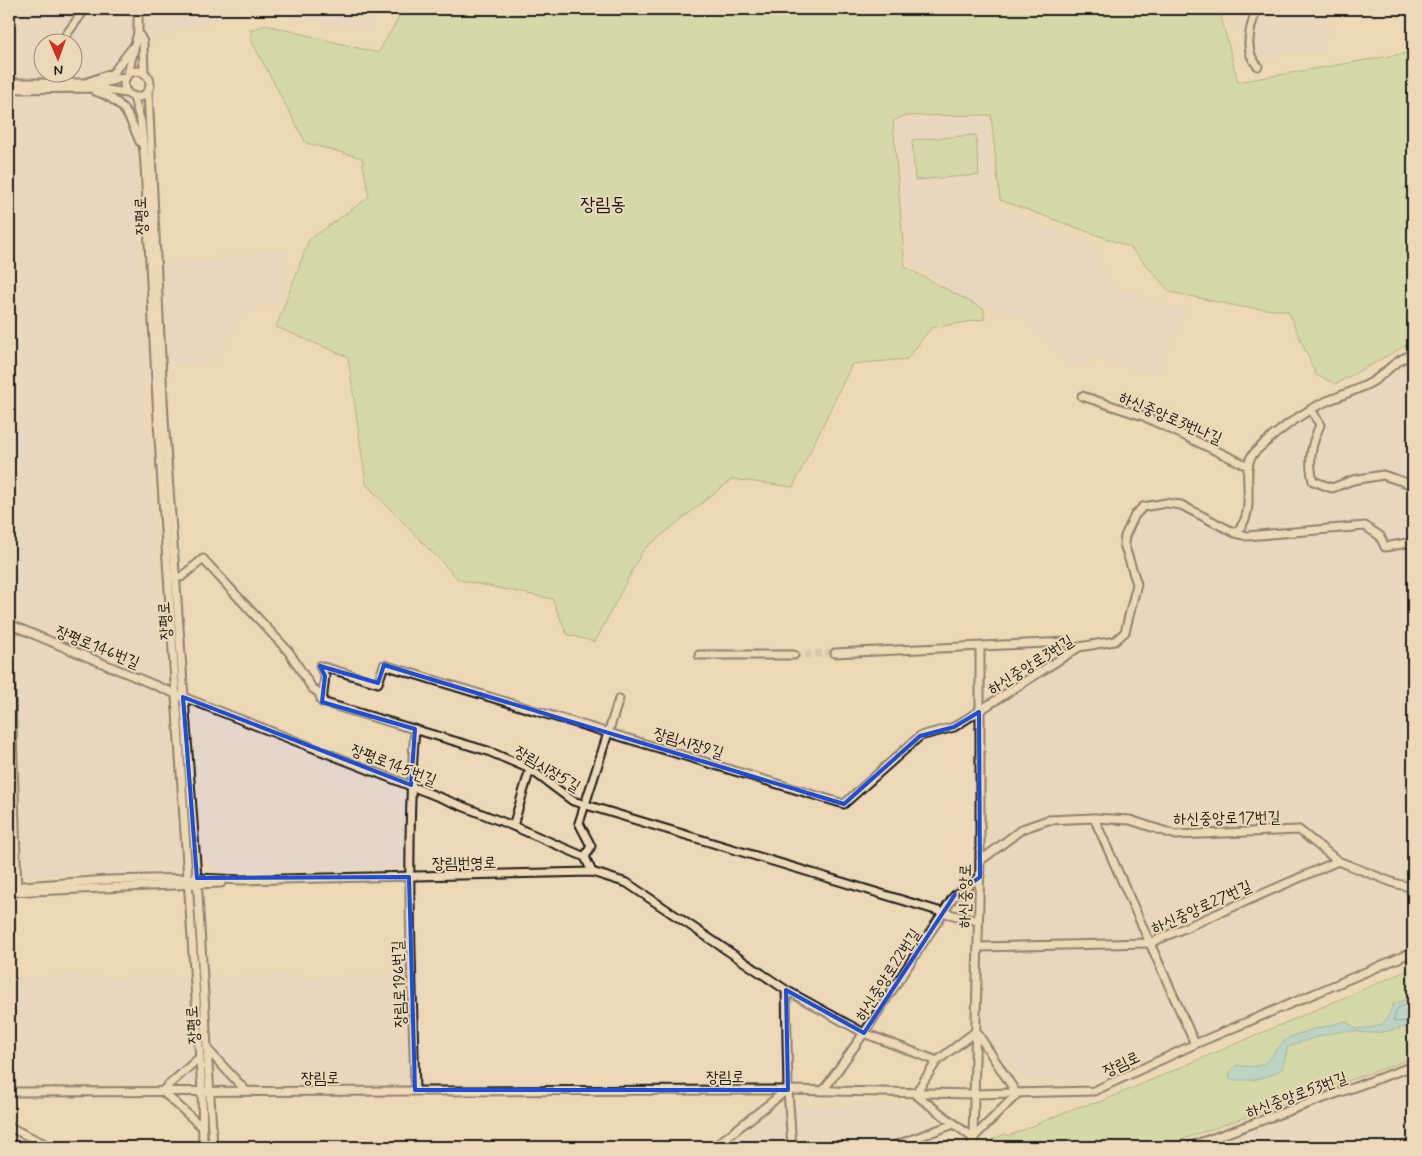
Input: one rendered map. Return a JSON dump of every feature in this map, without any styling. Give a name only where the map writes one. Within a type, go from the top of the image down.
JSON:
[{"type":"street","points":[[68,32],[85,9]]},
{"type":"street","points":[[126,93],[123,84],[127,76],[138,32],[138,9]]},
{"type":"street","points":[[1257,9],[1250,24],[1249,45],[1253,61],[1258,66]]},
{"type":"street","points":[[9,83],[58,83],[111,89],[126,93],[134,98],[143,96],[148,92],[150,82],[144,73],[143,42],[138,32]]},
{"type":"street","points":[[88,86],[113,72],[126,59],[135,45]]},
{"type":"street","points":[[9,89],[88,86],[112,82],[134,71],[144,73]]},
{"type":"street","points":[[88,86],[103,94],[127,112],[144,147]]},
{"type":"street","name":"장평로","points":[[148,92],[152,256]]},
{"type":"street","name":"장평로","points":[[134,98],[141,122],[144,147],[156,313],[200,1057],[213,1147]]},
{"type":"street","points":[[1413,355],[1405,357],[1373,382],[1311,409],[1292,420],[1259,448],[1248,466],[1250,489],[1245,521],[1235,533],[1247,536],[1365,526],[1380,536],[1385,547],[1413,542]]},
{"type":"street","name":"하신중앙로3번나길","points":[[1082,396],[1143,416],[1248,466]]},
{"type":"street","points":[[1311,409],[1320,425],[1312,444],[1309,464],[1312,481],[1332,488],[1353,480],[1383,475],[1413,485]]},
{"type":"street","name":"하신중앙로3번길","points":[[979,712],[1079,647],[1115,641],[1125,632],[1137,584],[1124,544],[1125,536],[1135,515],[1143,507],[1166,503],[1181,505],[1235,533]]},
{"type":"street","points":[[171,578],[181,577],[203,559],[288,652],[312,688],[319,693],[322,702]]},
{"type":"street","name":"장평로146번길","points":[[9,624],[179,695]]},
{"type":"street","points":[[9,629],[17,889]]},
{"type":"street","points":[[835,653],[1066,642]]},
{"type":"street","name":"하신중앙로","points":[[973,1143],[980,878],[980,647]]},
{"type":"street","points":[[699,656],[794,655]]},
{"type":"street","name":"장림시장9길","points":[[322,702],[326,676],[320,666],[378,683],[384,666],[844,804],[920,736],[954,727],[979,712]]},
{"type":"street","name":"장평로","points":[[179,695],[197,882],[208,1049],[202,1127],[203,1147]]},
{"type":"street","name":"장평로145번길","points":[[179,695],[411,785],[513,826],[585,858]]},
{"type":"street","points":[[592,872],[585,858],[591,846],[579,823],[587,805],[619,699]]},
{"type":"street","name":"장림시장5길","points":[[322,702],[488,750],[530,769],[573,800],[587,805],[945,913],[978,921]]},
{"type":"street","name":"장림로196번길","points":[[415,729],[411,785],[409,877],[415,1090]]},
{"type":"street","points":[[513,826],[530,769]]},
{"type":"street","points":[[1094,818],[1195,1044]]},
{"type":"street","name":"하신중앙로17번길","points":[[980,860],[1022,829],[1048,820],[1094,818],[1130,820],[1176,835],[1299,830],[1338,861],[1394,883],[1413,888]]},
{"type":"street","name":"하신중앙로27번길","points":[[978,947],[1150,943],[1338,861]]},
{"type":"street","name":"장림번영로","points":[[197,882],[592,872],[627,884],[786,990],[864,1033],[937,1061]]},
{"type":"street","name":"하신중앙로22번길","points":[[823,1091],[864,1033],[930,932],[945,913],[954,896],[980,878]]},
{"type":"street","points":[[9,892],[17,889],[107,880],[197,882]]},
{"type":"street","points":[[9,886],[17,889]]},
{"type":"street","name":"장림로","points":[[9,1092],[788,1090],[915,1094],[1017,1094],[1094,1091],[1195,1044],[1413,952]]},
{"type":"street","points":[[786,990],[788,1090],[792,1147]]},
{"type":"street","points":[[976,1031],[1017,1094],[973,1143],[954,1124],[915,1094],[937,1061],[976,1031]]},
{"type":"street","points":[[208,1049],[246,1091]]},
{"type":"street","points":[[200,1057],[162,1091],[202,1127]]},
{"type":"street","name":"하신중앙로53번길","points":[[1188,1147],[1413,1066]]},
{"type":"street","points":[[714,1147],[788,1090]]},
{"type":"street","points":[[891,1147],[954,1124]]},
{"type":"street","points":[[9,1127],[51,1147]]},
{"type":"highlighted area","points":[[384,665],[844,804],[920,736],[954,727],[979,712],[980,877],[954,896],[864,1033],[786,990],[788,1090],[415,1090],[409,877],[197,878],[183,697],[411,785],[415,729],[322,702],[325,676],[320,666],[378,683]]},
{"type":"shaded area","points":[[9,9],[242,9],[132,47],[140,269],[288,249],[285,299],[242,314],[218,359],[181,365],[142,366],[180,860],[175,873],[9,875]]},
{"type":"shaded area","points":[[242,9],[375,9],[371,29]]},
{"type":"shaded area","points":[[1232,9],[1331,9],[1322,50],[1250,57]]},
{"type":"shaded area","points":[[1383,9],[1413,9],[1413,19]]},
{"type":"shaded area","points":[[987,118],[997,206],[1091,245],[1110,285],[1185,312],[1156,373],[1095,358],[1072,368],[1027,319],[966,301],[913,263],[895,122]]},
{"type":"shaded area","points":[[1413,361],[1413,943],[1090,1083],[1027,1080],[983,1039],[991,827],[990,709],[1045,673],[1114,645],[1125,636],[1139,584],[1128,539],[1138,520],[1146,510],[1161,506],[1169,508],[1238,537],[1249,521],[1259,472],[1270,445],[1290,427],[1392,376]]},
{"type":"shaded area","points":[[188,705],[408,790],[403,868],[217,872],[201,857]]},
{"type":"shaded area","points":[[9,977],[408,977],[411,1080],[408,1084],[9,1083]]},
{"type":"shaded area","points":[[1413,1073],[1413,1147],[1210,1147],[1406,1076]]},
{"type":"shaded area","points":[[919,1102],[935,1124],[943,1130],[943,1147],[732,1147],[781,1108]]},
{"type":"shaded area","points":[[9,1130],[34,1147],[9,1147]]},
{"type":"green space","points":[[404,9],[1219,9],[1238,82],[1413,52],[1413,325],[1410,343],[1336,384],[1316,375],[1288,311],[1242,307],[1170,292],[1130,247],[1000,200],[991,115],[903,116],[893,122],[905,267],[984,309],[984,319],[931,328],[907,359],[852,364],[793,487],[732,479],[643,550],[595,642],[567,634],[552,599],[459,580],[366,484],[348,357],[276,327],[309,240],[369,197],[362,158],[306,143],[251,40],[251,30],[266,25],[378,53]]},
{"type":"green space","points":[[976,135],[979,175],[915,180],[912,140]]},
{"type":"green space","points":[[1413,968],[1413,1058],[1161,1147],[975,1147],[1005,1134],[1009,1136],[1077,1107],[1100,1102]]},
{"type":"water","points":[[1413,995],[1413,1026],[1375,1033],[1344,1031],[1333,1033],[1288,1047],[1282,1069],[1270,1075],[1257,1079],[1230,1079],[1229,1073],[1237,1065],[1250,1066],[1266,1062],[1280,1045],[1295,1035],[1345,1021],[1357,1029],[1377,1026],[1387,1018],[1393,1004],[1411,998]]},
{"type":"tunnel","points":[[794,655],[835,653]]},
{"type":"district","name":"장림동","points":[[603,203]]}]
